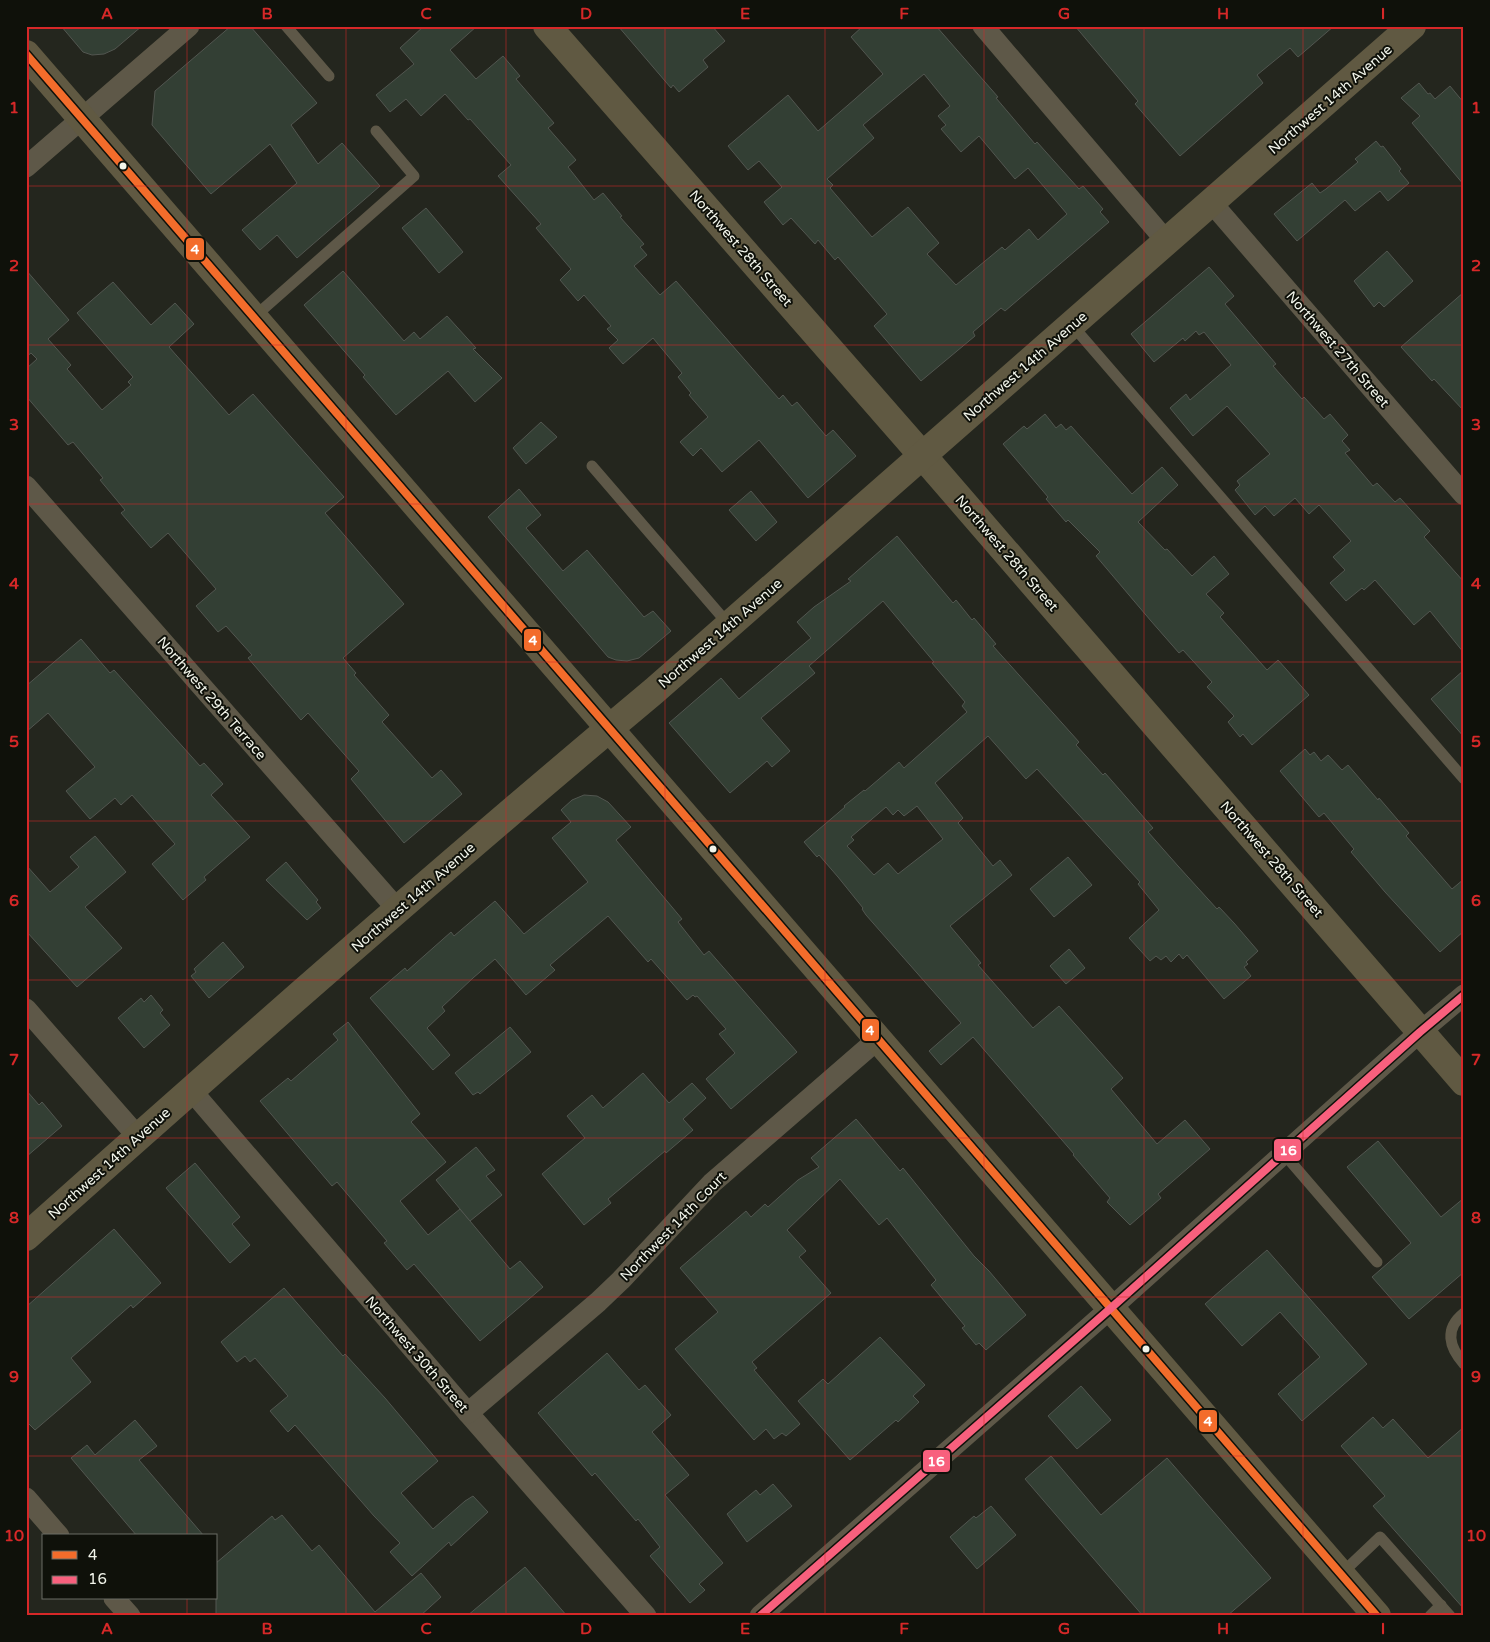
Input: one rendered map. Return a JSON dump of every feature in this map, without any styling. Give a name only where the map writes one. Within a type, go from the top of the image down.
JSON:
[{"type":"street","points":[[26,167],[189,26]]},
{"type":"street","name":"Northwest 28th Street","points":[[547,26],[922,455],[1464,1082]]},
{"type":"street","points":[[983,26],[1167,242]]},
{"type":"street","name":"Northwest 14th Avenue","points":[[26,1237],[398,910],[729,625],[1412,26]]},
{"type":"street","points":[[26,54],[1377,1616]]},
{"type":"street","name":"Northwest 27th Street","points":[[1211,202],[1464,496]]},
{"type":"street","name":"Northwest 29th Terrace","points":[[26,486],[398,910]]},
{"type":"street","points":[[760,1616],[1464,995]]},
{"type":"street","points":[[26,1010],[138,1137]]},
{"type":"street","name":"Northwest 14th Court","points":[[468,1413],[598,1302],[712,1183],[878,1039]]},
{"type":"street","name":"Northwest 30th Street","points":[[192,1090],[468,1413],[646,1616]]},
{"type":"street","points":[[26,1498],[58,1534]]},
{"type":"street","points":[[116,1600],[130,1616]]},
{"type":"lane","points":[[286,26],[329,76]]},
{"type":"lane","points":[[254,317],[414,176],[376,131]]},
{"type":"lane","points":[[1072,325],[1464,779]]},
{"type":"lane","points":[[592,466],[729,625]]},
{"type":"lane","points":[[1284,1154],[1377,1262]]},
{"type":"lane","points":[[1464,1313],[1457,1318],[1450,1337],[1455,1354],[1464,1364]]},
{"type":"lane","points":[[1341,1574],[1380,1537],[1450,1616]]},
{"type":"lane","points":[[1430,1616],[1441,1605]]},
{"type":"building","points":[[61,26],[142,26],[115,49],[104,54],[92,55],[83,52]]},
{"type":"building","points":[[231,26],[250,26],[317,103],[291,125],[318,164],[342,143],[380,186],[297,258],[277,235],[260,250],[242,230],[297,183],[270,144],[211,194],[152,125],[155,91]]},
{"type":"building","points":[[424,26],[477,26],[450,50],[476,79],[503,56],[520,76],[516,79],[554,123],[548,128],[576,160],[568,167],[594,200],[603,193],[622,216],[620,217],[644,244],[640,247],[647,255],[634,266],[660,295],[676,281],[779,399],[783,395],[792,406],[797,402],[826,436],[833,430],[856,456],[808,498],[759,440],[722,472],[701,448],[693,456],[680,442],[708,417],[689,395],[691,393],[678,377],[682,373],[653,338],[623,364],[609,348],[618,340],[607,329],[611,326],[584,295],[578,301],[560,280],[571,269],[536,228],[541,224],[498,176],[511,165],[445,94],[421,116],[406,99],[390,112],[376,95],[414,64],[400,48]]},
{"type":"building","points":[[618,26],[712,26],[725,41],[703,60],[708,67],[679,92],[673,85],[671,88]]},
{"type":"building","points":[[863,26],[936,26],[998,97],[996,98],[1035,144],[1037,142],[1079,189],[1083,186],[1103,209],[1100,212],[1109,222],[1005,311],[1001,308],[973,332],[975,336],[921,381],[874,326],[887,314],[838,257],[835,260],[818,240],[815,244],[791,218],[783,225],[764,202],[782,187],[759,161],[748,170],[728,146],[788,95],[818,131],[855,99],[883,74],[851,37]],"holes":[[[924,74],[950,106],[938,116],[946,125],[941,129],[961,152],[979,136],[1015,179],[1028,168],[1067,214],[1038,240],[1029,229],[1005,250],[1002,247],[956,285],[927,254],[939,243],[908,207],[872,237],[830,188],[833,185],[827,179],[874,138],[863,125]]]},
{"type":"building","points":[[1075,26],[1334,26],[1298,57],[1290,48],[1257,75],[1263,83],[1180,156],[1135,104],[1138,101]]},
{"type":"building","points":[[1419,83],[1435,99],[1450,86],[1464,103],[1464,185],[1412,123],[1420,116],[1401,98]]},
{"type":"building","points":[[1376,141],[1381,147],[1383,146],[1401,169],[1399,171],[1409,183],[1388,201],[1380,191],[1355,211],[1345,200],[1297,241],[1274,214],[1312,183],[1320,193],[1326,189],[1358,162],[1355,159]]},
{"type":"building","points":[[426,208],[463,252],[439,273],[402,228]]},
{"type":"building","points":[[1387,251],[1413,281],[1384,307],[1379,302],[1374,307],[1354,281]]},
{"type":"building","points":[[1209,267],[1234,296],[1225,304],[1276,364],[1273,366],[1302,399],[1304,397],[1324,419],[1330,414],[1348,435],[1342,441],[1350,450],[1345,453],[1373,486],[1377,483],[1395,502],[1400,498],[1430,531],[1424,537],[1464,582],[1464,653],[1430,611],[1414,625],[1375,580],[1364,590],[1362,588],[1346,601],[1330,583],[1345,570],[1333,557],[1351,541],[1319,505],[1309,514],[1295,498],[1274,516],[1265,506],[1255,515],[1235,490],[1240,485],[1237,481],[1270,454],[1227,406],[1193,436],[1170,408],[1186,394],[1190,400],[1231,365],[1204,332],[1199,335],[1196,331],[1185,341],[1183,338],[1154,362],[1131,334]]},
{"type":"building","points":[[26,270],[69,320],[48,339],[71,365],[67,369],[102,410],[131,385],[128,382],[133,377],[77,313],[113,282],[151,325],[175,303],[194,324],[169,347],[229,415],[253,394],[344,497],[325,513],[404,604],[343,658],[356,673],[354,675],[389,715],[382,722],[432,778],[441,770],[462,794],[404,843],[351,779],[359,771],[308,713],[301,720],[248,658],[252,655],[226,626],[218,632],[196,606],[216,589],[168,533],[151,548],[121,513],[125,510],[100,480],[103,478],[73,442],[68,445],[26,396],[26,369],[37,359],[31,353],[26,357]]},
{"type":"building","points":[[343,271],[404,341],[414,332],[420,339],[447,316],[476,348],[473,349],[502,378],[475,402],[448,371],[396,415],[363,377],[365,375],[304,305]]},
{"type":"building","points":[[1464,292],[1464,411],[1434,379],[1432,381],[1401,347]]},
{"type":"building","points":[[1045,414],[1056,428],[1061,424],[1066,430],[1071,426],[1132,494],[1162,467],[1178,485],[1138,522],[1192,576],[1214,556],[1229,574],[1206,594],[1224,613],[1220,617],[1267,670],[1278,660],[1309,695],[1252,745],[1243,734],[1240,737],[1228,722],[1234,716],[1207,687],[1212,682],[1183,650],[1179,653],[1096,556],[1100,552],[1068,520],[1066,522],[1046,499],[1048,497],[1003,444],[1024,426],[1027,429]]},
{"type":"building","points":[[541,422],[557,437],[526,464],[513,448]]},
{"type":"building","points":[[519,489],[541,515],[526,528],[563,571],[587,550],[644,617],[653,611],[671,631],[639,658],[627,661],[608,657],[488,517]]},
{"type":"building","points":[[751,491],[777,522],[756,541],[729,510]]},
{"type":"building","points":[[897,536],[953,603],[956,600],[972,620],[974,618],[996,644],[993,646],[1079,742],[1076,745],[1103,775],[1105,773],[1153,828],[1148,832],[1217,909],[1219,907],[1258,951],[1246,962],[1248,964],[1244,967],[1251,976],[1224,999],[1187,955],[1183,959],[1179,954],[1171,962],[1166,956],[1161,960],[1156,956],[1150,961],[1129,938],[1159,910],[1138,884],[1140,882],[1037,769],[1026,779],[988,736],[935,783],[963,818],[958,823],[993,866],[1000,860],[1012,875],[950,926],[981,963],[978,965],[1033,1028],[1059,1006],[1123,1078],[1111,1089],[1157,1144],[1185,1120],[1210,1149],[1158,1194],[1161,1198],[1130,1225],[1107,1202],[1110,1198],[973,1037],[941,1065],[929,1051],[961,1023],[866,915],[863,908],[819,855],[817,857],[804,842],[844,806],[899,762],[904,768],[967,712],[962,706],[965,702],[883,601],[809,666],[815,673],[761,718],[790,751],[772,767],[767,761],[730,793],[669,723],[721,678],[739,699],[811,638],[797,622],[814,607],[851,581],[848,579]],"holes":[[[917,806],[943,839],[898,874],[888,863],[874,875],[847,846],[854,840],[851,837],[886,807],[893,815],[898,810],[904,816]]]},
{"type":"building","points":[[81,639],[110,673],[114,670],[200,766],[204,763],[223,784],[211,795],[250,837],[204,877],[206,880],[183,900],[152,864],[175,844],[132,795],[121,805],[115,798],[90,819],[66,791],[95,767],[48,713],[26,732],[26,686]]},
{"type":"building","points":[[1464,670],[1464,737],[1431,699]]},
{"type":"building","points":[[1305,749],[1310,755],[1314,752],[1321,761],[1328,755],[1342,770],[1348,765],[1409,833],[1406,836],[1452,889],[1464,879],[1464,931],[1440,952],[1351,852],[1354,849],[1324,813],[1319,817],[1280,771]]},
{"type":"building","points":[[584,795],[597,796],[608,802],[631,827],[616,840],[682,919],[678,922],[704,955],[709,951],[797,1052],[731,1109],[706,1079],[735,1053],[719,1034],[726,1029],[697,996],[693,995],[687,1000],[651,959],[648,962],[608,916],[550,965],[555,970],[526,995],[495,959],[473,978],[442,1007],[445,1011],[427,1028],[450,1055],[433,1070],[370,998],[405,968],[407,971],[451,932],[454,936],[495,901],[524,934],[588,882],[552,838],[571,822],[561,810],[572,800]]},
{"type":"building","points":[[95,836],[126,872],[85,907],[122,948],[77,987],[26,931],[26,865],[50,892],[79,867],[70,857]]},
{"type":"building","points":[[1068,857],[1092,885],[1054,917],[1030,889]]},
{"type":"building","points":[[286,862],[318,900],[316,902],[321,908],[307,920],[266,880]]},
{"type":"building","points":[[223,942],[244,967],[209,998],[191,976],[196,972],[194,969]]},
{"type":"building","points":[[1069,949],[1085,968],[1066,984],[1050,966]]},
{"type":"building","points":[[151,995],[163,1010],[160,1013],[170,1025],[144,1048],[118,1018],[141,998],[144,1002]]},
{"type":"building","points":[[348,1022],[420,1114],[411,1122],[446,1162],[400,1201],[428,1235],[460,1209],[510,1269],[520,1261],[543,1287],[480,1341],[414,1264],[407,1270],[384,1243],[387,1241],[337,1182],[332,1186],[260,1101],[288,1078],[291,1081],[338,1040],[333,1034]]},
{"type":"building","points":[[510,1027],[531,1052],[480,1094],[478,1092],[473,1095],[455,1073]]},
{"type":"building","points":[[643,1073],[669,1103],[692,1083],[706,1098],[683,1119],[693,1130],[608,1199],[611,1203],[584,1225],[542,1174],[585,1138],[567,1116],[592,1095],[603,1108]]},
{"type":"building","points":[[26,1090],[39,1105],[42,1102],[62,1126],[26,1157]]},
{"type":"building","points":[[856,1119],[900,1171],[903,1168],[974,1256],[1026,1315],[986,1350],[979,1343],[976,1345],[962,1328],[965,1326],[931,1285],[936,1280],[887,1218],[879,1225],[840,1179],[787,1230],[806,1251],[799,1257],[831,1293],[752,1362],[757,1368],[754,1370],[800,1424],[786,1436],[782,1433],[774,1439],[766,1429],[754,1440],[675,1349],[718,1312],[680,1268],[746,1211],[751,1217],[765,1204],[768,1207],[798,1180],[819,1167],[811,1158]]},
{"type":"building","points":[[1378,1141],[1441,1217],[1464,1198],[1464,1272],[1409,1319],[1372,1277],[1411,1243],[1347,1167]]},
{"type":"building","points":[[476,1147],[495,1170],[486,1176],[502,1195],[470,1221],[436,1180]]},
{"type":"building","points":[[195,1163],[240,1217],[232,1224],[250,1245],[230,1263],[166,1188]]},
{"type":"building","points":[[114,1229],[161,1283],[133,1308],[131,1305],[71,1358],[91,1382],[35,1430],[26,1421],[26,1307]]},
{"type":"building","points":[[1267,1250],[1367,1364],[1302,1421],[1278,1394],[1320,1357],[1280,1312],[1242,1346],[1205,1304]]},
{"type":"building","points":[[284,1288],[343,1356],[345,1354],[385,1398],[438,1461],[401,1493],[433,1529],[473,1496],[488,1512],[451,1546],[449,1542],[412,1576],[390,1552],[400,1543],[295,1425],[288,1432],[270,1411],[288,1396],[255,1358],[250,1362],[245,1356],[237,1362],[221,1342]]},
{"type":"building","points":[[880,1337],[925,1385],[913,1396],[919,1402],[898,1422],[896,1420],[850,1460],[798,1401],[823,1379],[828,1384]]},
{"type":"building","points":[[607,1353],[639,1390],[645,1385],[671,1415],[652,1432],[689,1475],[665,1495],[723,1563],[699,1584],[705,1590],[690,1603],[650,1556],[660,1547],[638,1519],[636,1521],[595,1473],[592,1476],[538,1413]]},
{"type":"building","points":[[1081,1386],[1111,1420],[1077,1449],[1048,1416]]},
{"type":"building","points":[[1373,1417],[1383,1428],[1393,1419],[1428,1458],[1464,1427],[1464,1609],[1373,1506],[1385,1496],[1341,1446]]},
{"type":"building","points":[[135,1420],[157,1446],[139,1460],[202,1534],[135,1534],[71,1458],[87,1445],[95,1455]]},
{"type":"building","points":[[1051,1456],[1101,1515],[1167,1458],[1271,1578],[1227,1616],[1143,1616],[1025,1479]]},
{"type":"building","points":[[773,1484],[792,1506],[747,1542],[727,1514],[756,1490],[760,1495]]},
{"type":"building","points":[[991,1506],[1016,1535],[977,1569],[950,1537],[974,1516],[976,1518]]},
{"type":"building","points":[[282,1515],[312,1551],[319,1545],[375,1612],[421,1573],[441,1597],[420,1616],[216,1616],[218,1561],[272,1516],[275,1520]]},
{"type":"building","points":[[525,1567],[567,1616],[467,1616]]},
{"type":"transit line","name":"4","points":[[26,54],[1377,1616]]},
{"type":"transit line","name":"16","points":[[760,1616],[1464,995]]}]
